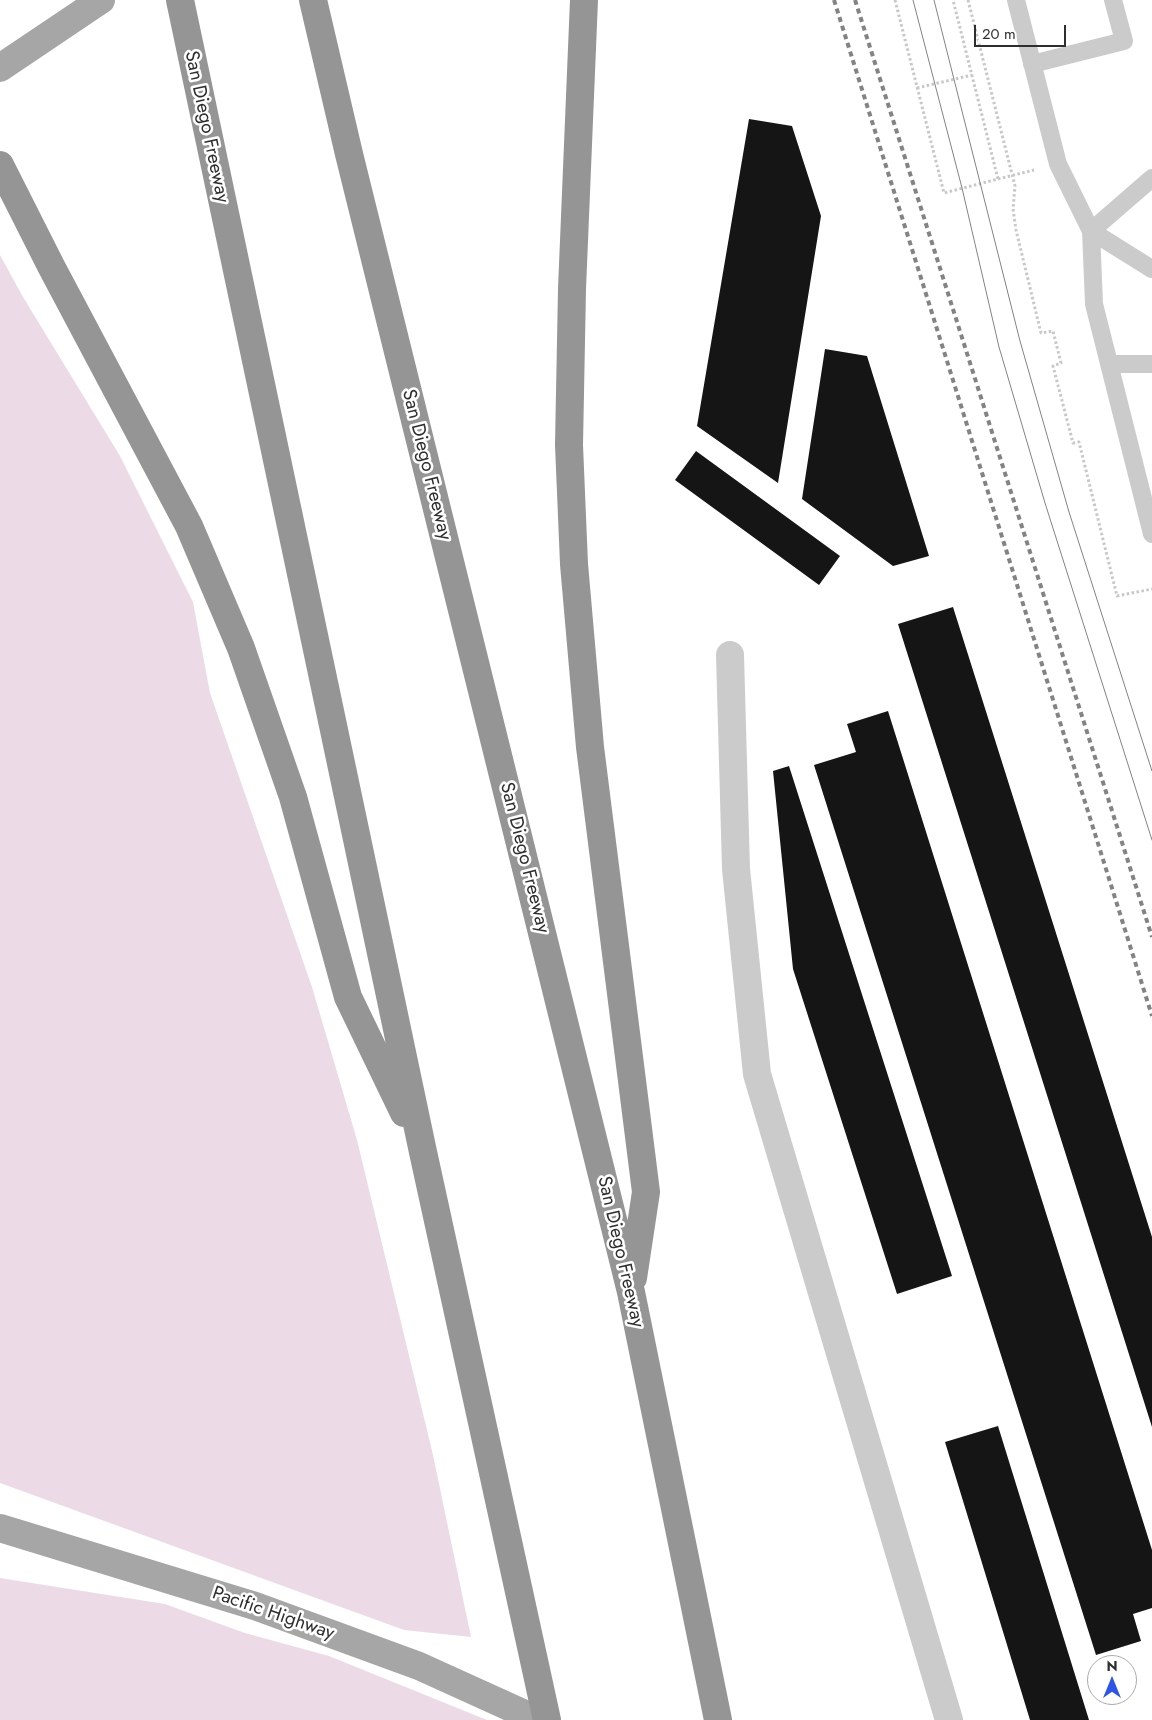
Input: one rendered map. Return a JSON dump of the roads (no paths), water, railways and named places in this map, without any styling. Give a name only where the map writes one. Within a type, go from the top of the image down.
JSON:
[{"type":"highway","name":"San Diego Freeway","points":[[180,0],[546,1720]]},
{"type":"highway","name":"San Diego Freeway","points":[[314,0],[351,163],[631,1292],[718,1720]]},
{"type":"highway","points":[[584,0],[572,289],[571,484],[574,564],[590,747],[646,1192],[631,1292]]},
{"type":"highway","points":[[0,165],[196,543],[241,648],[293,797],[348,997],[424,1152]]},
{"type":"main road","points":[[0,68],[100,0]]},
{"type":"main road","name":"Pacific Highway","points":[[0,1528],[254,1606],[419,1666],[538,1720]]},
{"type":"street","points":[[730,655],[736,869],[757,1074],[949,1720]]},
{"type":"lane","points":[[1016,0],[1058,164],[1091,231],[1094,304],[1152,534]]},
{"type":"lane","points":[[1032,64],[1124,41],[1113,0]]},
{"type":"lane","points":[[1091,231],[1152,178]]},
{"type":"lane","points":[[1091,231],[1152,269]]},
{"type":"lane","points":[[1109,364],[1152,364]]},
{"type":"tram line","points":[[913,0],[962,188],[999,347],[1045,503],[1152,840]]},
{"type":"tram line","points":[[934,0],[1020,341],[1069,512],[1152,771]]},
{"type":"railway","points":[[834,0],[1152,1016]]},
{"type":"railway","points":[[855,0],[1152,937]]}]
